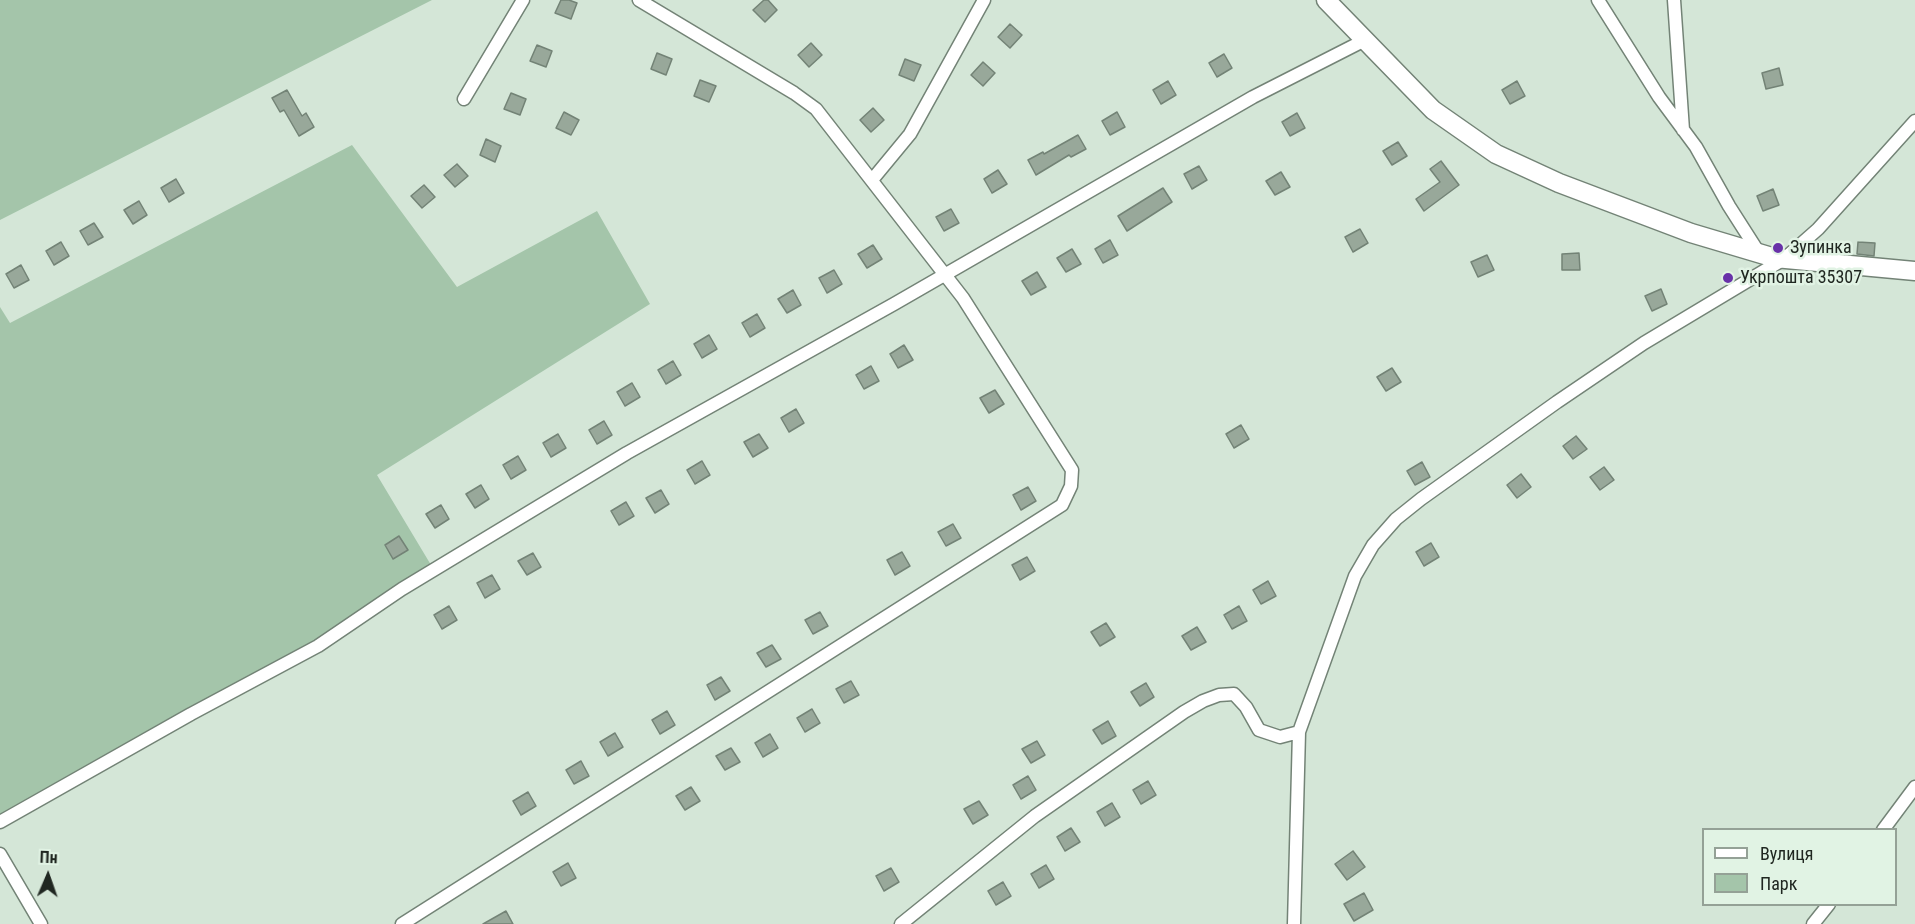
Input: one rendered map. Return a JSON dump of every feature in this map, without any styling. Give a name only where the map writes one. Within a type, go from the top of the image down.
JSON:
[{"type":"street","points":[[464,99],[523,0]]},
{"type":"street","points":[[402,924],[1062,505],[1071,486],[1072,470],[963,298],[816,109],[784,87],[639,0]]},
{"type":"street","points":[[872,180],[910,134],[984,0]]},
{"type":"street","points":[[1326,0],[1433,110],[1496,154],[1559,183],[1691,233],[1759,253],[1784,259],[1915,271]]},
{"type":"street","points":[[1598,0],[1659,97],[1696,147],[1759,253]]},
{"type":"street","points":[[1674,0],[1683,130]]},
{"type":"street","points":[[0,822],[191,714],[318,646],[402,589],[627,453],[1253,97],[1365,40]]},
{"type":"street","points":[[1294,924],[1299,732],[1355,576],[1374,544],[1396,519],[1421,499],[1611,365],[1784,259],[1818,230],[1915,121]]},
{"type":"street","points":[[901,924],[1035,816],[1203,701],[1219,695],[1234,694],[1246,707],[1259,730],[1280,737],[1299,732]]},
{"type":"street","points":[[1884,828],[1915,787]]},
{"type":"street","points":[[0,854],[41,924]]},
{"type":"street","points":[[1813,924],[1827,906]]},
{"type":"green space","points":[[0,0],[432,0],[0,220]]},
{"type":"green space","points":[[352,145],[457,287],[597,211],[650,304],[377,475],[434,570],[318,646],[0,822],[0,307],[10,323]]},
{"type":"building","points":[[561,0],[577,3],[571,19],[555,13]]},
{"type":"building","points":[[764,0],[768,0],[777,10],[765,22],[753,10]]},
{"type":"building","points":[[1010,24],[1022,35],[1010,48],[998,37]]},
{"type":"building","points":[[811,43],[822,55],[809,67],[798,55]]},
{"type":"building","points":[[537,45],[552,51],[546,67],[530,61]]},
{"type":"building","points":[[657,53],[672,59],[666,75],[651,69]]},
{"type":"building","points":[[1224,54],[1232,68],[1217,77],[1209,63]]},
{"type":"building","points":[[905,59],[921,65],[914,81],[899,75]]},
{"type":"building","points":[[983,62],[995,73],[983,86],[971,75]]},
{"type":"building","points":[[1779,68],[1783,85],[1766,89],[1762,73]]},
{"type":"building","points":[[700,80],[716,86],[709,102],[694,96]]},
{"type":"building","points":[[1168,81],[1176,95],[1161,104],[1153,90]]},
{"type":"building","points":[[1517,81],[1525,96],[1510,104],[1502,90]]},
{"type":"building","points":[[287,90],[302,116],[306,113],[314,127],[299,136],[284,110],[280,112],[272,98]]},
{"type":"building","points":[[511,93],[526,99],[520,115],[504,109]]},
{"type":"building","points":[[873,108],[884,120],[871,132],[860,120]]},
{"type":"building","points":[[564,112],[579,120],[571,135],[556,128]]},
{"type":"building","points":[[1117,112],[1125,127],[1110,135],[1102,121]]},
{"type":"building","points":[[1297,113],[1305,128],[1290,136],[1282,122]]},
{"type":"building","points":[[1078,135],[1086,149],[1071,157],[1069,155],[1036,175],[1028,160]]},
{"type":"building","points":[[486,139],[501,146],[495,162],[480,155]]},
{"type":"building","points":[[1398,142],[1407,156],[1392,165],[1383,151]]},
{"type":"building","points":[[1441,161],[1459,185],[1424,211],[1416,199],[1440,182],[1430,169]]},
{"type":"building","points":[[457,164],[468,176],[455,187],[444,175]]},
{"type":"building","points":[[1199,166],[1207,180],[1192,189],[1184,174]]},
{"type":"building","points":[[998,170],[1007,184],[992,193],[984,179]]},
{"type":"building","points":[[1281,172],[1290,187],[1275,195],[1266,181]]},
{"type":"building","points":[[176,179],[184,193],[169,202],[161,188]]},
{"type":"building","points":[[424,185],[435,197],[422,208],[411,196]]},
{"type":"building","points":[[1163,188],[1172,202],[1127,231],[1118,216]]},
{"type":"building","points":[[1773,189],[1779,205],[1763,211],[1757,196]]},
{"type":"building","points":[[139,201],[147,215],[133,224],[124,210]]},
{"type":"building","points":[[951,209],[959,223],[944,231],[936,217]]},
{"type":"building","points":[[94,223],[103,237],[88,245],[80,231]]},
{"type":"building","points":[[1360,229],[1368,243],[1353,252],[1345,237]]},
{"type":"building","points":[[1110,240],[1118,255],[1103,263],[1095,249]]},
{"type":"building","points":[[61,242],[69,256],[54,265],[46,251]]},
{"type":"building","points":[[1858,242],[1875,243],[1874,256],[1857,254]]},
{"type":"building","points":[[873,245],[882,259],[867,268],[858,254]]},
{"type":"building","points":[[1072,249],[1081,264],[1066,272],[1057,258]]},
{"type":"building","points":[[1579,253],[1580,270],[1562,270],[1562,254]]},
{"type":"building","points":[[1487,255],[1494,270],[1478,277],[1471,262]]},
{"type":"building","points":[[21,265],[29,280],[14,288],[6,274]]},
{"type":"building","points":[[834,270],[842,284],[827,293],[819,278]]},
{"type":"building","points":[[1037,272],[1046,287],[1031,295],[1022,281]]},
{"type":"building","points":[[1661,289],[1667,304],[1652,311],[1645,296]]},
{"type":"building","points":[[793,290],[801,305],[787,313],[778,299]]},
{"type":"building","points":[[757,314],[765,328],[750,337],[742,323]]},
{"type":"building","points":[[709,335],[717,349],[702,358],[694,344]]},
{"type":"building","points":[[904,345],[913,360],[898,368],[890,354]]},
{"type":"building","points":[[673,361],[681,375],[666,384],[658,370]]},
{"type":"building","points":[[871,366],[879,381],[864,389],[856,375]]},
{"type":"building","points":[[1392,368],[1401,382],[1386,391],[1377,377]]},
{"type":"building","points":[[632,383],[640,397],[625,406],[617,392]]},
{"type":"building","points":[[995,390],[1004,404],[989,413],[980,398]]},
{"type":"building","points":[[796,409],[804,423],[789,432],[781,418]]},
{"type":"building","points":[[604,421],[612,435],[597,444],[589,430]]},
{"type":"building","points":[[1241,425],[1249,439],[1234,448],[1226,434]]},
{"type":"building","points":[[558,434],[566,448],[551,457],[543,443]]},
{"type":"building","points":[[759,434],[768,448],[753,457],[744,442]]},
{"type":"building","points":[[1576,436],[1587,449],[1573,459],[1563,446]]},
{"type":"building","points":[[518,456],[526,470],[511,479],[503,465]]},
{"type":"building","points":[[702,461],[710,475],[695,484],[687,470]]},
{"type":"building","points":[[1422,462],[1430,477],[1415,485],[1407,471]]},
{"type":"building","points":[[1604,467],[1614,480],[1600,490],[1590,477]]},
{"type":"building","points":[[1521,474],[1531,487],[1517,498],[1507,485]]},
{"type":"building","points":[[481,485],[489,499],[475,508],[466,494]]},
{"type":"building","points":[[1028,487],[1036,501],[1021,510],[1013,495]]},
{"type":"building","points":[[661,490],[669,504],[655,513],[646,498]]},
{"type":"building","points":[[626,502],[634,516],[619,525],[611,511]]},
{"type":"building","points":[[441,505],[449,519],[435,528],[426,514]]},
{"type":"building","points":[[953,524],[961,538],[946,546],[938,532]]},
{"type":"building","points":[[399,536],[408,550],[393,559],[385,545]]},
{"type":"building","points":[[1431,543],[1439,557],[1424,566],[1416,552]]},
{"type":"building","points":[[902,552],[910,566],[895,575],[887,560]]},
{"type":"building","points":[[533,553],[541,567],[527,575],[518,561]]},
{"type":"building","points":[[1027,557],[1035,571],[1020,580],[1012,565]]},
{"type":"building","points":[[492,575],[500,589],[485,598],[477,583]]},
{"type":"building","points":[[1268,581],[1276,596],[1261,604],[1253,590]]},
{"type":"building","points":[[449,606],[457,620],[442,629],[434,615]]},
{"type":"building","points":[[1239,606],[1247,621],[1232,629],[1224,615]]},
{"type":"building","points":[[820,612],[828,626],[813,634],[805,620]]},
{"type":"building","points":[[1106,623],[1115,637],[1100,646],[1091,632]]},
{"type":"building","points":[[1197,627],[1206,642],[1191,650],[1182,636]]},
{"type":"building","points":[[772,645],[781,659],[766,667],[757,653]]},
{"type":"building","points":[[721,677],[730,691],[715,700],[707,685]]},
{"type":"building","points":[[851,681],[859,695],[844,703],[836,689]]},
{"type":"building","points":[[1146,683],[1154,697],[1140,706],[1131,692]]},
{"type":"building","points":[[812,709],[820,723],[805,732],[797,718]]},
{"type":"building","points":[[667,711],[675,725],[660,734],[652,720]]},
{"type":"building","points":[[1108,721],[1116,736],[1102,744],[1093,730]]},
{"type":"building","points":[[615,733],[623,747],[608,756],[600,742]]},
{"type":"building","points":[[770,734],[778,748],[763,757],[755,743]]},
{"type":"building","points":[[1037,741],[1045,755],[1031,763],[1022,749]]},
{"type":"building","points":[[731,748],[740,762],[725,770],[716,756]]},
{"type":"building","points":[[581,761],[589,776],[574,784],[566,770]]},
{"type":"building","points":[[1028,776],[1036,790],[1021,799],[1013,785]]},
{"type":"building","points":[[1148,781],[1156,795],[1141,804],[1133,790]]},
{"type":"building","points":[[691,787],[700,801],[685,810],[676,796]]},
{"type":"building","points":[[528,792],[536,806],[521,815],[513,801]]},
{"type":"building","points":[[979,801],[988,815],[973,824],[964,809]]},
{"type":"building","points":[[1112,803],[1120,817],[1105,826],[1097,812]]},
{"type":"building","points":[[1071,828],[1080,842],[1065,851],[1057,837]]},
{"type":"building","points":[[1353,851],[1365,867],[1347,880],[1335,864]]},
{"type":"building","points":[[568,863],[576,878],[561,886],[553,872]]},
{"type":"building","points":[[1046,865],[1054,879],[1039,888],[1031,874]]},
{"type":"building","points":[[891,868],[899,882],[884,891],[876,876]]},
{"type":"building","points":[[1003,882],[1011,896],[996,905],[988,891]]},
{"type":"building","points":[[1364,893],[1373,910],[1354,921],[1344,904]]},
{"type":"building","points":[[506,911],[513,924],[483,924]]},
{"type":"place","name":"Зупинка","points":[[1778,248]]},
{"type":"place","name":"Укрпошта 35307","points":[[1728,278]]}]
